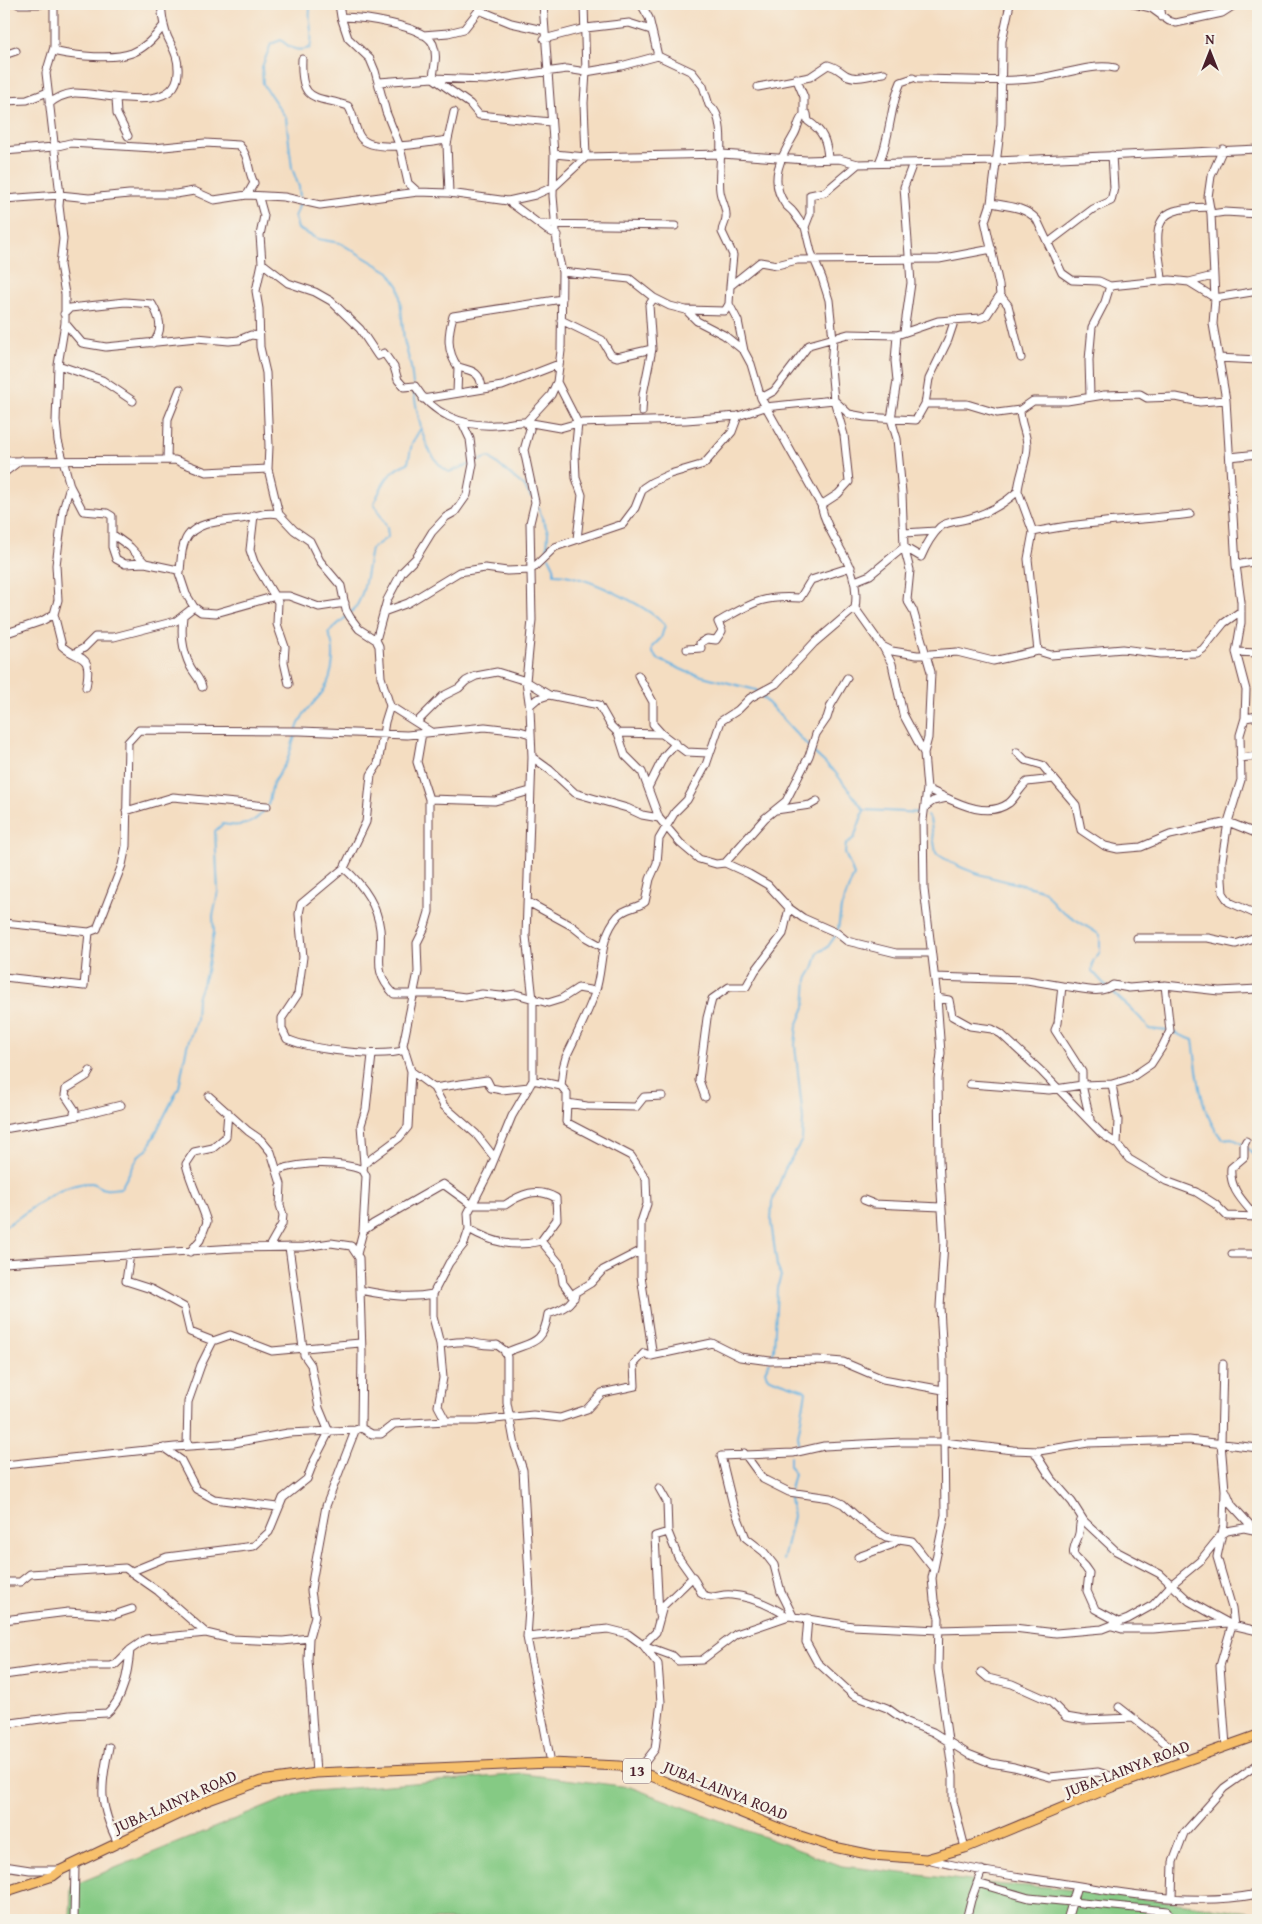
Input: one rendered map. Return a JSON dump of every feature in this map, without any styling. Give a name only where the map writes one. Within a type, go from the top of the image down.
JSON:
[{"type":"main road","name":"JUBA-LAINYA ROAD","points":[[4,1892],[53,1876],[61,1870],[237,1788],[261,1781],[316,1772],[551,1763],[607,1764],[638,1771],[791,1833],[834,1847],[872,1855],[926,1859],[965,1848],[1127,1781],[1258,1735]]},
{"type":"street","points":[[18,4],[41,4]]},
{"type":"street","points":[[54,4],[54,47],[46,73],[60,195],[62,239],[60,265],[65,294],[65,323],[58,365],[56,421],[58,441],[70,486],[83,511],[110,514],[113,551],[116,559],[125,564],[145,563],[180,572]]},
{"type":"street","points":[[49,104],[55,99],[74,93],[116,98],[162,95],[176,87],[178,60],[164,25],[161,4]]},
{"type":"street","points":[[339,4],[348,38],[370,59],[379,82],[386,112],[400,147],[408,183],[418,192]]},
{"type":"street","points":[[526,422],[551,395],[557,382],[561,351],[562,272],[558,254],[558,235],[553,196],[555,186],[554,154],[542,4]]},
{"type":"street","points":[[4,199],[60,195],[89,198],[176,194],[194,191],[214,200],[247,195],[259,198],[284,197],[320,205],[418,192],[449,193],[508,201],[534,194],[555,186],[586,158],[584,103],[586,28],[584,4]]},
{"type":"street","points":[[641,4],[649,18],[658,56]]},
{"type":"street","points":[[1010,4],[1002,41],[1001,124],[992,203],[985,221],[1000,295],[1008,305],[1021,358]]},
{"type":"street","points":[[1134,4],[1150,8],[1162,17],[1176,23],[1222,13],[1236,4]]},
{"type":"street","points":[[1160,4],[1162,17]]},
{"type":"street","points":[[423,35],[448,33],[464,29],[478,7],[511,23],[543,30]]},
{"type":"street","points":[[341,17],[379,21],[423,35],[432,42],[436,59],[433,78]]},
{"type":"street","points":[[544,39],[586,28],[629,23],[651,30]]},
{"type":"street","points":[[54,47],[57,52],[73,55],[131,53],[147,44],[164,25]]},
{"type":"street","points":[[4,55],[16,51]]},
{"type":"street","points":[[379,82],[433,78],[486,80],[548,74],[567,69],[586,72],[621,66],[658,56],[692,72],[703,86],[709,105],[713,108],[719,121],[722,154],[719,180],[720,193],[726,213],[722,232],[733,255],[730,304],[738,320],[744,351],[751,364],[765,407],[821,505],[831,532],[851,567],[855,581],[857,597],[855,608],[846,618],[814,643],[776,684],[750,698],[738,710],[721,721],[708,753],[706,765],[687,800],[675,812],[659,839],[657,863],[650,879],[645,902],[640,906],[626,909],[610,927],[603,947],[596,991],[566,1057],[561,1086]]},
{"type":"street","points":[[302,59],[306,89],[312,97],[348,106],[361,137],[369,144],[400,147],[448,140]]},
{"type":"street","points":[[758,87],[796,78],[810,77],[828,65],[840,69],[847,76],[864,77],[884,73]]},
{"type":"street","points":[[879,163],[887,140],[895,94],[900,82],[915,79],[1002,81],[1067,74],[1103,65],[1115,68]]},
{"type":"street","points":[[433,78],[470,104],[479,115],[551,122]]},
{"type":"street","points":[[796,78],[804,97],[804,115],[780,158],[776,179],[778,192],[798,222],[805,227]]},
{"type":"street","points":[[4,102],[27,100],[48,92]]},
{"type":"street","points":[[116,98],[117,114],[128,136]]},
{"type":"street","points":[[449,193],[448,140],[454,112]]},
{"type":"street","points":[[807,114],[808,121],[819,129],[824,137],[828,159]]},
{"type":"street","points":[[4,152],[54,147],[70,143],[154,148],[205,143],[239,145],[247,153],[249,174],[254,183],[247,195]]},
{"type":"street","points":[[1223,149],[1211,176],[1208,196],[1214,298],[1213,324],[1226,400],[1236,565],[1241,611],[1236,652],[1237,662],[1246,683],[1244,718],[1240,736],[1241,780],[1228,822],[1222,860],[1223,893],[1230,902],[1258,915]]},
{"type":"street","points":[[554,154],[586,158],[722,154],[828,159],[858,164],[996,161],[1112,154],[1258,149]]},
{"type":"street","points":[[1048,243],[1093,209],[1111,201],[1114,188],[1112,154]]},
{"type":"street","points":[[913,163],[904,187],[911,283],[895,361],[897,381],[891,419],[898,448],[904,547],[910,570],[907,600],[913,610],[924,655],[931,672],[928,738],[924,753],[927,789],[923,820],[924,890],[930,953],[935,977],[941,1053],[938,1079],[941,1207],[944,1242],[940,1307],[945,1514],[933,1568],[933,1594],[940,1618],[938,1669],[953,1776],[953,1801],[965,1848]]},
{"type":"street","points":[[821,505],[838,494],[849,482],[844,435],[834,400],[831,367],[833,339],[829,300],[814,260],[805,227],[810,214],[810,195],[825,192],[858,164]]},
{"type":"street","points":[[259,198],[264,216],[260,235],[262,263],[256,292],[266,373],[270,446],[268,469],[276,503],[279,514],[294,530],[310,541],[320,561],[341,586],[347,610],[359,629],[376,640],[379,646],[381,677],[390,706],[378,764],[370,775],[366,822],[344,868],[301,904],[303,957],[298,994],[282,1018],[282,1028],[287,1039],[301,1045],[372,1055],[394,1054],[405,1050]]},
{"type":"street","points":[[508,201],[558,235]]},
{"type":"street","points":[[992,203],[1009,206],[1032,214],[1048,243],[1053,258],[1062,273],[1068,278],[1078,281],[1099,281],[1110,286],[1162,281],[1189,282],[1213,276]]},
{"type":"street","points":[[1162,281],[1157,241],[1159,229],[1164,219],[1178,210],[1258,214]]},
{"type":"street","points":[[540,224],[675,226]]},
{"type":"street","points":[[730,286],[760,262],[776,265],[797,260],[910,261],[939,259],[992,249]]},
{"type":"street","points":[[262,263],[288,283],[315,292],[331,301],[360,329],[378,356],[384,353],[394,367],[398,380],[404,387],[415,386],[423,399],[442,413],[462,422],[479,426],[526,422],[556,428],[578,423],[627,423],[738,416],[765,407],[834,400]]},
{"type":"street","points":[[562,272],[585,276],[624,277],[636,283],[654,298],[670,306],[686,310],[725,311],[730,304]]},
{"type":"street","points":[[1189,282],[1214,298],[1258,291]]},
{"type":"street","points":[[1090,396],[1088,360],[1092,327],[1106,302],[1110,286]]},
{"type":"street","points":[[761,398],[774,390],[809,345],[848,334],[901,334],[938,321],[975,319],[987,315],[1000,295]]},
{"type":"street","points":[[642,412],[643,394],[652,349],[649,304],[654,298]]},
{"type":"street","points":[[457,393],[458,367],[450,353],[450,329],[453,316],[562,299]]},
{"type":"street","points":[[64,314],[70,308],[124,302],[152,304],[160,325],[159,336],[153,343]]},
{"type":"street","points":[[686,310],[697,321],[724,335],[744,351]]},
{"type":"street","points":[[834,400],[848,414],[916,420],[925,404],[929,379],[948,340],[955,319]]},
{"type":"street","points":[[561,320],[602,340],[611,355],[617,358],[652,349]]},
{"type":"street","points":[[65,323],[82,343],[106,347],[197,338],[239,340],[251,335],[260,336]]},
{"type":"street","points":[[1218,358],[1258,360]]},
{"type":"street","points":[[423,399],[502,386],[559,364]]},
{"type":"street","points":[[58,365],[102,380],[132,401]]},
{"type":"street","points":[[458,367],[475,371],[482,378],[482,389]]},
{"type":"street","points":[[557,382],[578,423],[575,465],[576,478],[582,495],[576,539]]},
{"type":"street","points":[[167,460],[168,419],[180,389]]},
{"type":"street","points":[[925,404],[967,404],[997,413],[1020,410],[1033,401],[1067,401],[1090,396],[1140,394],[1147,398],[1176,397],[1200,402],[1226,400]]},
{"type":"street","points":[[1020,410],[1020,421],[1025,434],[1027,452],[1019,476],[1018,491],[1034,532],[1028,559],[1038,651]]},
{"type":"street","points":[[386,611],[408,603],[459,572],[485,568],[507,571],[531,570],[556,547],[623,524],[635,508],[643,488],[670,474],[704,464],[732,432],[738,416]]},
{"type":"street","points":[[376,640],[386,611],[387,600],[402,572],[416,558],[432,532],[463,502],[472,477],[474,464],[470,437],[462,422]]},
{"type":"street","points":[[446,1421],[438,1406],[443,1378],[440,1344],[433,1317],[433,1294],[449,1263],[464,1244],[469,1229],[468,1213],[489,1172],[512,1116],[533,1080],[533,1000],[526,936],[532,758],[530,705],[526,681],[532,620],[530,523],[535,502],[524,450],[530,429],[526,422]]},
{"type":"street","points":[[1230,457],[1258,454]]},
{"type":"street","points":[[4,461],[64,459],[167,460],[180,461],[206,472],[268,469]]},
{"type":"street","points":[[4,473],[21,460]]},
{"type":"street","points":[[70,486],[63,510],[56,565],[58,600],[54,614],[62,646],[80,656],[86,665],[88,671],[86,687]]},
{"type":"street","points":[[904,547],[921,557],[930,538],[941,525],[971,518],[993,509],[1018,491]]},
{"type":"street","points":[[268,512],[276,503]]},
{"type":"street","points":[[279,514],[268,512],[207,524],[194,530],[185,540],[180,572],[186,594],[194,607],[201,612],[216,613],[276,596],[288,596],[319,607],[347,610]]},
{"type":"street","points":[[1034,532],[1075,524],[1094,525],[1190,514]]},
{"type":"street","points":[[254,515],[250,532],[252,556],[276,596],[278,628],[284,647],[284,662],[289,684]]},
{"type":"street","points":[[904,533],[937,530]]},
{"type":"street","points":[[112,534],[130,547],[145,563]]},
{"type":"street","points":[[855,581],[870,575],[904,547]]},
{"type":"street","points":[[1236,565],[1258,561]]},
{"type":"street","points":[[687,649],[701,648],[700,643],[707,639],[716,640],[722,630],[718,622],[747,606],[769,597],[800,598],[811,580],[851,567]]},
{"type":"street","points":[[74,653],[84,648],[95,637],[118,636],[176,621],[194,607]]},
{"type":"street","points":[[855,608],[882,646],[892,664],[903,714],[924,753]]},
{"type":"street","points":[[882,646],[892,652],[924,655],[957,652],[993,661],[1038,651],[1051,655],[1123,649],[1161,654],[1197,653],[1204,649],[1224,623],[1241,611]]},
{"type":"street","points":[[4,634],[42,621],[54,614]]},
{"type":"street","points":[[183,616],[182,642],[191,668],[199,678],[202,687]]},
{"type":"street","points":[[1236,652],[1258,653]]},
{"type":"street","points":[[417,722],[443,696],[476,676],[497,672],[526,681],[549,695],[599,705],[611,726],[618,733],[625,755],[642,772],[659,818],[668,826],[680,842],[699,859],[716,864],[725,863],[749,874],[768,885],[789,908],[803,918],[837,933],[847,941],[896,953],[930,953]]},
{"type":"street","points":[[638,675],[653,702],[653,724],[662,734],[691,753],[708,753]]},
{"type":"street","points":[[725,863],[773,810],[788,798],[809,756],[816,734],[828,718],[830,706],[847,678]]},
{"type":"street","points":[[530,705],[537,699],[549,695]]},
{"type":"street","points":[[390,706],[431,732]]},
{"type":"street","points":[[1244,718],[1258,716]]},
{"type":"street","points":[[4,923],[89,932],[97,929],[122,865],[126,846],[128,742],[139,730],[384,733],[397,735],[485,727],[530,734]]},
{"type":"street","points":[[278,1170],[291,1166],[325,1164],[364,1167],[399,1138],[408,1128],[411,1071],[403,1045],[418,972],[417,943],[429,912],[429,799],[418,769],[418,748],[422,733]]},
{"type":"street","points":[[618,733],[662,734]]},
{"type":"street","points":[[648,788],[664,756],[676,743]]},
{"type":"street","points":[[1017,752],[1025,760],[1042,765],[1076,805],[1081,830],[1111,848],[1141,847],[1170,835],[1228,822],[1258,834]]},
{"type":"street","points":[[1240,758],[1258,756]]},
{"type":"street","points":[[532,758],[550,770],[575,793],[627,808],[642,815],[659,818]]},
{"type":"street","points":[[419,772],[429,799]]},
{"type":"street","points":[[927,789],[964,806],[976,809],[1000,808],[1014,799],[1027,782],[1054,779]]},
{"type":"street","points":[[429,799],[494,802],[530,790]]},
{"type":"street","points":[[126,811],[173,798],[267,806]]},
{"type":"street","points":[[925,808],[938,799],[948,798]]},
{"type":"street","points":[[773,810],[810,805],[817,801]]},
{"type":"street","points":[[344,868],[365,890],[376,913],[380,930],[378,969],[385,985],[394,994],[414,996],[442,994],[465,997],[482,994],[500,996],[516,994],[548,1003],[561,999],[578,988],[596,991]]},
{"type":"street","points":[[528,902],[572,926],[587,938],[603,947]]},
{"type":"street","points":[[705,1097],[699,1080],[707,1018],[712,999],[728,987],[746,986],[783,934],[789,908]]},
{"type":"street","points":[[4,977],[14,976],[82,986],[86,969],[89,932]]},
{"type":"street","points":[[1137,938],[1208,938],[1236,944],[1258,936]]},
{"type":"street","points":[[935,977],[1027,980],[1095,991],[1109,989],[1113,985],[1128,988],[1165,985],[1219,991],[1258,989]]},
{"type":"street","points":[[970,1084],[1058,1089],[1082,1084],[1112,1084],[1128,1079],[1151,1064],[1170,1031],[1165,985]]},
{"type":"street","points":[[1062,986],[1058,1023],[1054,1030],[1082,1072],[1082,1084],[1090,1121]]},
{"type":"street","points":[[937,998],[949,1000],[952,1016],[970,1026],[992,1029],[1001,1034],[1042,1072],[1102,1134],[1117,1144],[1129,1159],[1142,1168],[1166,1181],[1196,1192],[1215,1204],[1227,1216],[1257,1217]]},
{"type":"street","points":[[316,1772],[308,1660],[309,1638],[315,1616],[311,1591],[326,1506],[358,1429],[360,1290],[357,1254],[363,1231],[366,1176],[362,1125],[366,1109],[372,1055]]},
{"type":"street","points":[[411,1071],[434,1088],[444,1106],[476,1134],[494,1157]]},
{"type":"street","points":[[74,1117],[76,1110],[65,1095],[66,1089],[87,1076],[90,1072]]},
{"type":"street","points":[[434,1088],[487,1080],[491,1088],[502,1090],[529,1087]]},
{"type":"street","points":[[533,1080],[561,1086],[567,1093],[566,1122],[632,1156],[646,1179],[647,1204],[641,1222],[640,1251],[650,1356]]},
{"type":"street","points":[[1112,1084],[1118,1120],[1117,1144]]},
{"type":"street","points":[[209,1096],[248,1131],[261,1140],[271,1152],[281,1184],[280,1205],[283,1215],[282,1224],[269,1247]]},
{"type":"street","points":[[568,1103],[587,1106],[636,1107],[644,1097],[662,1096]]},
{"type":"street","points":[[4,1130],[74,1117],[121,1105]]},
{"type":"street","points":[[190,1252],[200,1240],[207,1222],[200,1200],[190,1180],[186,1164],[194,1152],[213,1148],[226,1137],[228,1112]]},
{"type":"street","points":[[1246,1141],[1244,1157],[1231,1168],[1230,1180],[1235,1191],[1257,1217]]},
{"type":"street","points":[[363,1231],[443,1184],[472,1204],[505,1205],[512,1198],[521,1194],[546,1192],[556,1198],[557,1219],[541,1241],[524,1245],[505,1244],[486,1239],[469,1229]]},
{"type":"street","points":[[864,1200],[874,1204],[941,1207]]},
{"type":"street","points":[[541,1241],[560,1264],[563,1283],[574,1298]]},
{"type":"street","points":[[4,1263],[130,1254],[342,1244],[351,1246],[357,1254]]},
{"type":"street","points":[[130,1572],[167,1557],[254,1546],[269,1532],[277,1508],[283,1498],[307,1480],[329,1432],[319,1408],[311,1365],[304,1356],[289,1247]]},
{"type":"street","points":[[505,1353],[535,1342],[546,1330],[548,1314],[563,1310],[574,1298],[576,1292],[591,1283],[603,1270],[640,1251]]},
{"type":"street","points":[[130,1254],[126,1281],[151,1289],[184,1307],[190,1332],[213,1341],[230,1335],[272,1351],[360,1343]]},
{"type":"street","points":[[1232,1254],[1258,1254]]},
{"type":"street","points":[[360,1290],[397,1296],[416,1297],[433,1294]]},
{"type":"street","points":[[187,1446],[188,1402],[203,1360],[213,1341]]},
{"type":"street","points":[[440,1344],[469,1342],[486,1346],[498,1345],[505,1353],[508,1366],[507,1403],[515,1446],[523,1470],[530,1594],[527,1637],[551,1763]]},
{"type":"street","points":[[4,1465],[164,1448],[234,1443],[288,1432],[311,1430],[329,1432],[358,1429],[372,1434],[381,1434],[394,1424],[511,1418],[533,1415],[560,1418],[587,1409],[602,1393],[635,1386],[634,1364],[644,1353],[650,1356],[712,1343],[740,1357],[770,1361],[812,1360],[843,1362],[883,1379],[943,1390]]},
{"type":"street","points":[[1223,1364],[1221,1443],[1225,1490],[1224,1528],[1217,1557],[1232,1608],[1232,1625],[1220,1666],[1226,1746]]},
{"type":"street","points":[[790,1616],[780,1592],[774,1565],[764,1552],[746,1538],[733,1505],[721,1456],[744,1453],[793,1452],[824,1446],[868,1443],[943,1442],[1034,1451],[1088,1443],[1190,1440],[1258,1448]]},
{"type":"street","points":[[164,1448],[181,1460],[196,1489],[214,1499],[277,1508]]},
{"type":"street","points":[[1034,1451],[1051,1478],[1072,1502],[1082,1518],[1116,1551],[1160,1574],[1190,1601],[1232,1625]]},
{"type":"street","points":[[744,1453],[764,1479],[789,1492],[830,1498],[843,1504],[871,1528],[886,1537],[912,1541],[933,1568]]},
{"type":"street","points":[[659,1488],[667,1502],[668,1532],[678,1557],[693,1576],[702,1594],[715,1598],[727,1594],[746,1598],[767,1604],[790,1616],[852,1626],[939,1630],[1014,1628],[1056,1633],[1102,1629],[1153,1605],[1172,1584],[1200,1561],[1221,1535],[1235,1528],[1258,1531]]},
{"type":"street","points":[[1225,1490],[1232,1505],[1245,1521],[1258,1531]]},
{"type":"street","points":[[1082,1518],[1079,1525],[1079,1535],[1072,1546],[1073,1554],[1088,1571],[1087,1591],[1095,1609],[1122,1629],[1232,1625],[1258,1631]]},
{"type":"street","points":[[659,1622],[655,1536],[668,1532]]},
{"type":"street","points":[[858,1557],[891,1545],[898,1540]]},
{"type":"street","points":[[4,1582],[20,1582],[30,1574],[75,1572],[110,1567],[125,1568],[206,1633]]},
{"type":"street","points":[[643,1645],[656,1632],[663,1606],[693,1576]]},
{"type":"street","points":[[4,1620],[68,1612],[114,1615],[132,1609]]},
{"type":"street","points":[[643,1645],[673,1656],[678,1661],[702,1660],[723,1642],[741,1631],[790,1616]]},
{"type":"street","points":[[808,1618],[806,1642],[818,1662],[853,1695],[887,1708],[907,1722],[948,1740],[979,1759],[1050,1777],[1105,1772],[1127,1781]]},
{"type":"street","points":[[527,1637],[608,1628],[628,1634],[643,1645],[658,1664],[661,1702],[655,1749],[638,1771]]},
{"type":"street","points":[[4,1675],[69,1666],[111,1666],[146,1639],[206,1633],[231,1638],[283,1641],[309,1638]]},
{"type":"street","points":[[4,1724],[61,1716],[107,1713],[115,1704],[126,1680],[130,1650]]},
{"type":"street","points":[[981,1672],[988,1678],[1012,1684],[1050,1701],[1063,1715],[1070,1718],[1084,1720],[1133,1718]]},
{"type":"street","points":[[1119,1707],[1187,1760]]},
{"type":"street","points":[[109,1747],[104,1773],[104,1804],[106,1819],[118,1843]]},
{"type":"street","points":[[1172,1898],[1173,1862],[1184,1833],[1224,1788],[1258,1764]]},
{"type":"street","points":[[926,1859],[1097,1890],[1172,1898],[1237,1898],[1258,1894]]},
{"type":"street","points":[[74,1920],[75,1864]]},
{"type":"street","points":[[4,1866],[30,1870],[61,1870]]},
{"type":"street","points":[[966,1920],[982,1870]]},
{"type":"street","points":[[977,1883],[1017,1896],[1167,1911],[1174,1920]]},
{"type":"street","points":[[1067,1920],[1076,1886]]},
{"type":"green space","points":[[523,1774],[630,1787],[842,1866],[1004,1885],[1048,1887],[1258,1913],[1258,1920],[70,1920],[71,1886],[302,1792]]},
{"type":"waterway","points":[[300,198],[299,187],[292,168],[286,118],[263,84],[262,67],[271,44],[281,40],[294,49],[310,48],[312,37],[309,16],[311,4]]},
{"type":"waterway","points":[[300,203],[295,217],[298,229],[318,239],[340,243],[389,272],[399,287],[404,340],[413,384]]},
{"type":"waterway","points":[[413,388],[423,435],[433,456],[449,472],[471,464]]},
{"type":"waterway","points":[[350,613],[355,608],[362,593],[371,549],[388,537],[387,528],[374,503],[383,484],[391,474],[408,463],[412,443],[421,428]]},
{"type":"waterway","points":[[476,462],[489,457],[524,486],[531,497]]},
{"type":"waterway","points":[[537,505],[548,532],[547,553]]},
{"type":"waterway","points":[[549,557],[554,567],[554,574],[580,579],[612,592],[643,608],[665,625],[661,638],[652,647],[652,652],[658,659],[687,672],[756,690],[809,747]]},
{"type":"waterway","points":[[297,729],[305,713],[324,690],[330,677],[333,654],[331,639],[328,633],[347,616]]},
{"type":"waterway","points":[[268,805],[273,783],[287,761],[296,733]]},
{"type":"waterway","points":[[812,751],[835,772],[864,810],[854,838],[846,844],[845,853],[854,875],[841,908],[838,930]]},
{"type":"waterway","points":[[4,1227],[45,1199],[67,1188],[91,1183],[105,1189],[121,1188],[139,1155],[147,1150],[179,1087],[187,1046],[196,1020],[197,998],[207,971],[214,932],[213,916],[218,892],[215,831],[223,824],[247,824],[257,818],[265,809]]},
{"type":"waterway","points":[[865,810],[923,813]]},
{"type":"waterway","points":[[927,815],[930,819],[936,853],[975,873],[1045,891],[1056,907],[1100,935],[1100,952],[1093,961],[1092,971],[1107,987]]},
{"type":"waterway","points":[[771,1359],[774,1350],[777,1288],[781,1276],[777,1266],[771,1222],[772,1202],[785,1169],[802,1140],[803,1119],[795,1045],[797,1026],[805,1007],[807,979],[813,969],[818,952],[827,948],[836,935]]},
{"type":"waterway","points":[[1110,990],[1136,1013],[1149,1029],[1168,1031]]},
{"type":"waterway","points":[[1172,1032],[1193,1040],[1198,1079],[1204,1105],[1214,1128],[1222,1139],[1232,1138],[1242,1144]]},
{"type":"waterway","points":[[1246,1147],[1258,1160]]},
{"type":"waterway","points":[[769,1363],[765,1371],[767,1377],[806,1392],[798,1436],[799,1442],[794,1450]]},
{"type":"waterway","points":[[790,1456],[790,1466],[794,1474],[790,1489]]},
{"type":"waterway","points":[[783,1560],[793,1516],[789,1493]]}]
